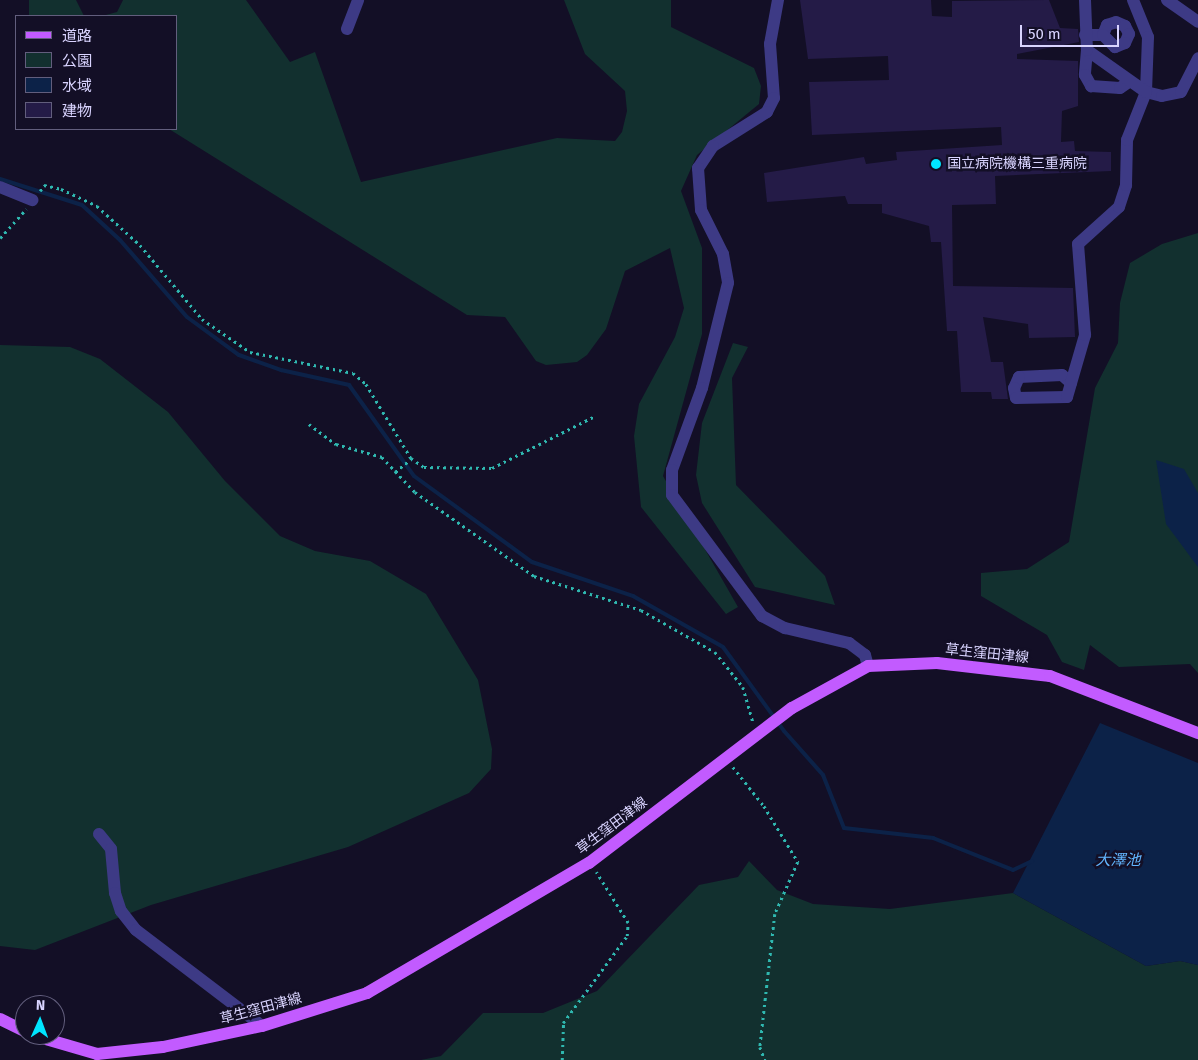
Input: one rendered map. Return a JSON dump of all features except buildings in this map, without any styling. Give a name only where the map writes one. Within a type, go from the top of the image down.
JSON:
[{"type":"main road","name":"草生窪田津線","points":[[65,1045],[97,1054],[163,1048],[262,1026],[367,993],[589,863],[783,714],[868,666],[937,663],[1050,676],[1198,733]]},
{"type":"main road","points":[[0,1019],[15,1026]]},
{"type":"street","points":[[347,29],[358,0]]},
{"type":"street","points":[[778,0],[770,44],[774,98],[767,112],[713,146],[698,168],[701,210],[723,254],[728,283],[702,388],[672,470],[672,494],[762,616],[785,628],[850,643],[865,655],[868,666]]},
{"type":"street","points":[[1085,0],[1088,84],[1102,89],[1129,82]]},
{"type":"street","points":[[1071,383],[1085,335],[1078,244],[1119,207],[1126,186],[1127,140],[1146,92],[1148,37],[1132,0]]},
{"type":"street","points":[[1167,0],[1198,22]]},
{"type":"street","points":[[1085,36],[1103,35]]},
{"type":"street","points":[[1087,50],[1129,82],[1146,92],[1162,96],[1181,92],[1198,58]]},
{"type":"street","points":[[0,187],[33,200]]},
{"type":"street","points":[[99,834],[111,849],[115,893],[122,911],[136,930],[262,1026]]},
{"type":"path","points":[[44,186],[79,195],[97,206],[140,245],[202,319],[250,352],[353,373],[366,384],[411,458],[438,470],[492,468],[595,416]]},
{"type":"path","points":[[0,238],[33,200]]},
{"type":"path","points":[[309,424],[336,444],[382,457],[415,492],[534,576],[641,610],[715,652],[743,687],[764,728]]},
{"type":"path","points":[[395,472],[411,458]]},
{"type":"path","points":[[726,758],[764,806],[798,862],[775,914],[760,1047],[764,1060]]},
{"type":"path","points":[[562,1060],[564,1023],[627,936],[628,923],[618,904],[589,863]]},
{"type":"green space","points":[[29,0],[76,0],[84,15],[29,15]]},
{"type":"green space","points":[[123,0],[246,0],[290,62],[315,52],[361,182],[557,138],[615,141],[622,132],[627,111],[625,91],[585,54],[564,0],[671,0],[671,27],[754,68],[761,86],[759,104],[697,155],[681,191],[702,248],[702,334],[663,476],[738,607],[726,614],[641,507],[634,436],[639,404],[675,337],[684,308],[670,248],[625,271],[606,329],[587,355],[577,362],[546,365],[536,361],[505,317],[467,315],[171,130],[178,130],[178,15],[106,15],[117,12]]},
{"type":"green space","points":[[1198,233],[1198,673],[1190,664],[1119,667],[1090,645],[1084,670],[1062,662],[1047,635],[981,596],[981,573],[1027,569],[1069,542],[1095,388],[1118,343],[1120,303],[1130,263],[1162,244]]},
{"type":"green space","points":[[733,343],[748,347],[732,378],[736,485],[825,576],[835,605],[755,587],[702,503],[696,475],[702,423]]},
{"type":"green space","points":[[0,345],[70,347],[100,359],[168,412],[225,481],[280,536],[315,551],[370,561],[426,594],[478,680],[492,749],[491,769],[469,793],[348,847],[151,905],[35,950],[0,946]]},
{"type":"green space","points":[[749,861],[777,890],[813,904],[890,909],[1013,893],[1146,966],[1180,961],[1198,965],[1198,1060],[421,1060],[441,1056],[483,1013],[543,1013],[597,991],[699,885],[738,877]]},
{"type":"water","points":[[1156,460],[1184,469],[1198,493],[1198,567],[1166,524]]},
{"type":"water","name":"大澤池","points":[[1100,723],[1198,763],[1198,965],[1180,961],[1146,966],[1013,893]]},
{"type":"waterway","points":[[0,179],[82,205],[120,240],[187,317],[239,355],[281,370],[349,385],[414,476],[532,562],[633,596],[723,647],[784,731],[823,775],[844,828],[933,838],[1013,870],[1032,861]]},
{"type":"place","name":"国立病院機構三重病院","points":[[936,164]]}]
